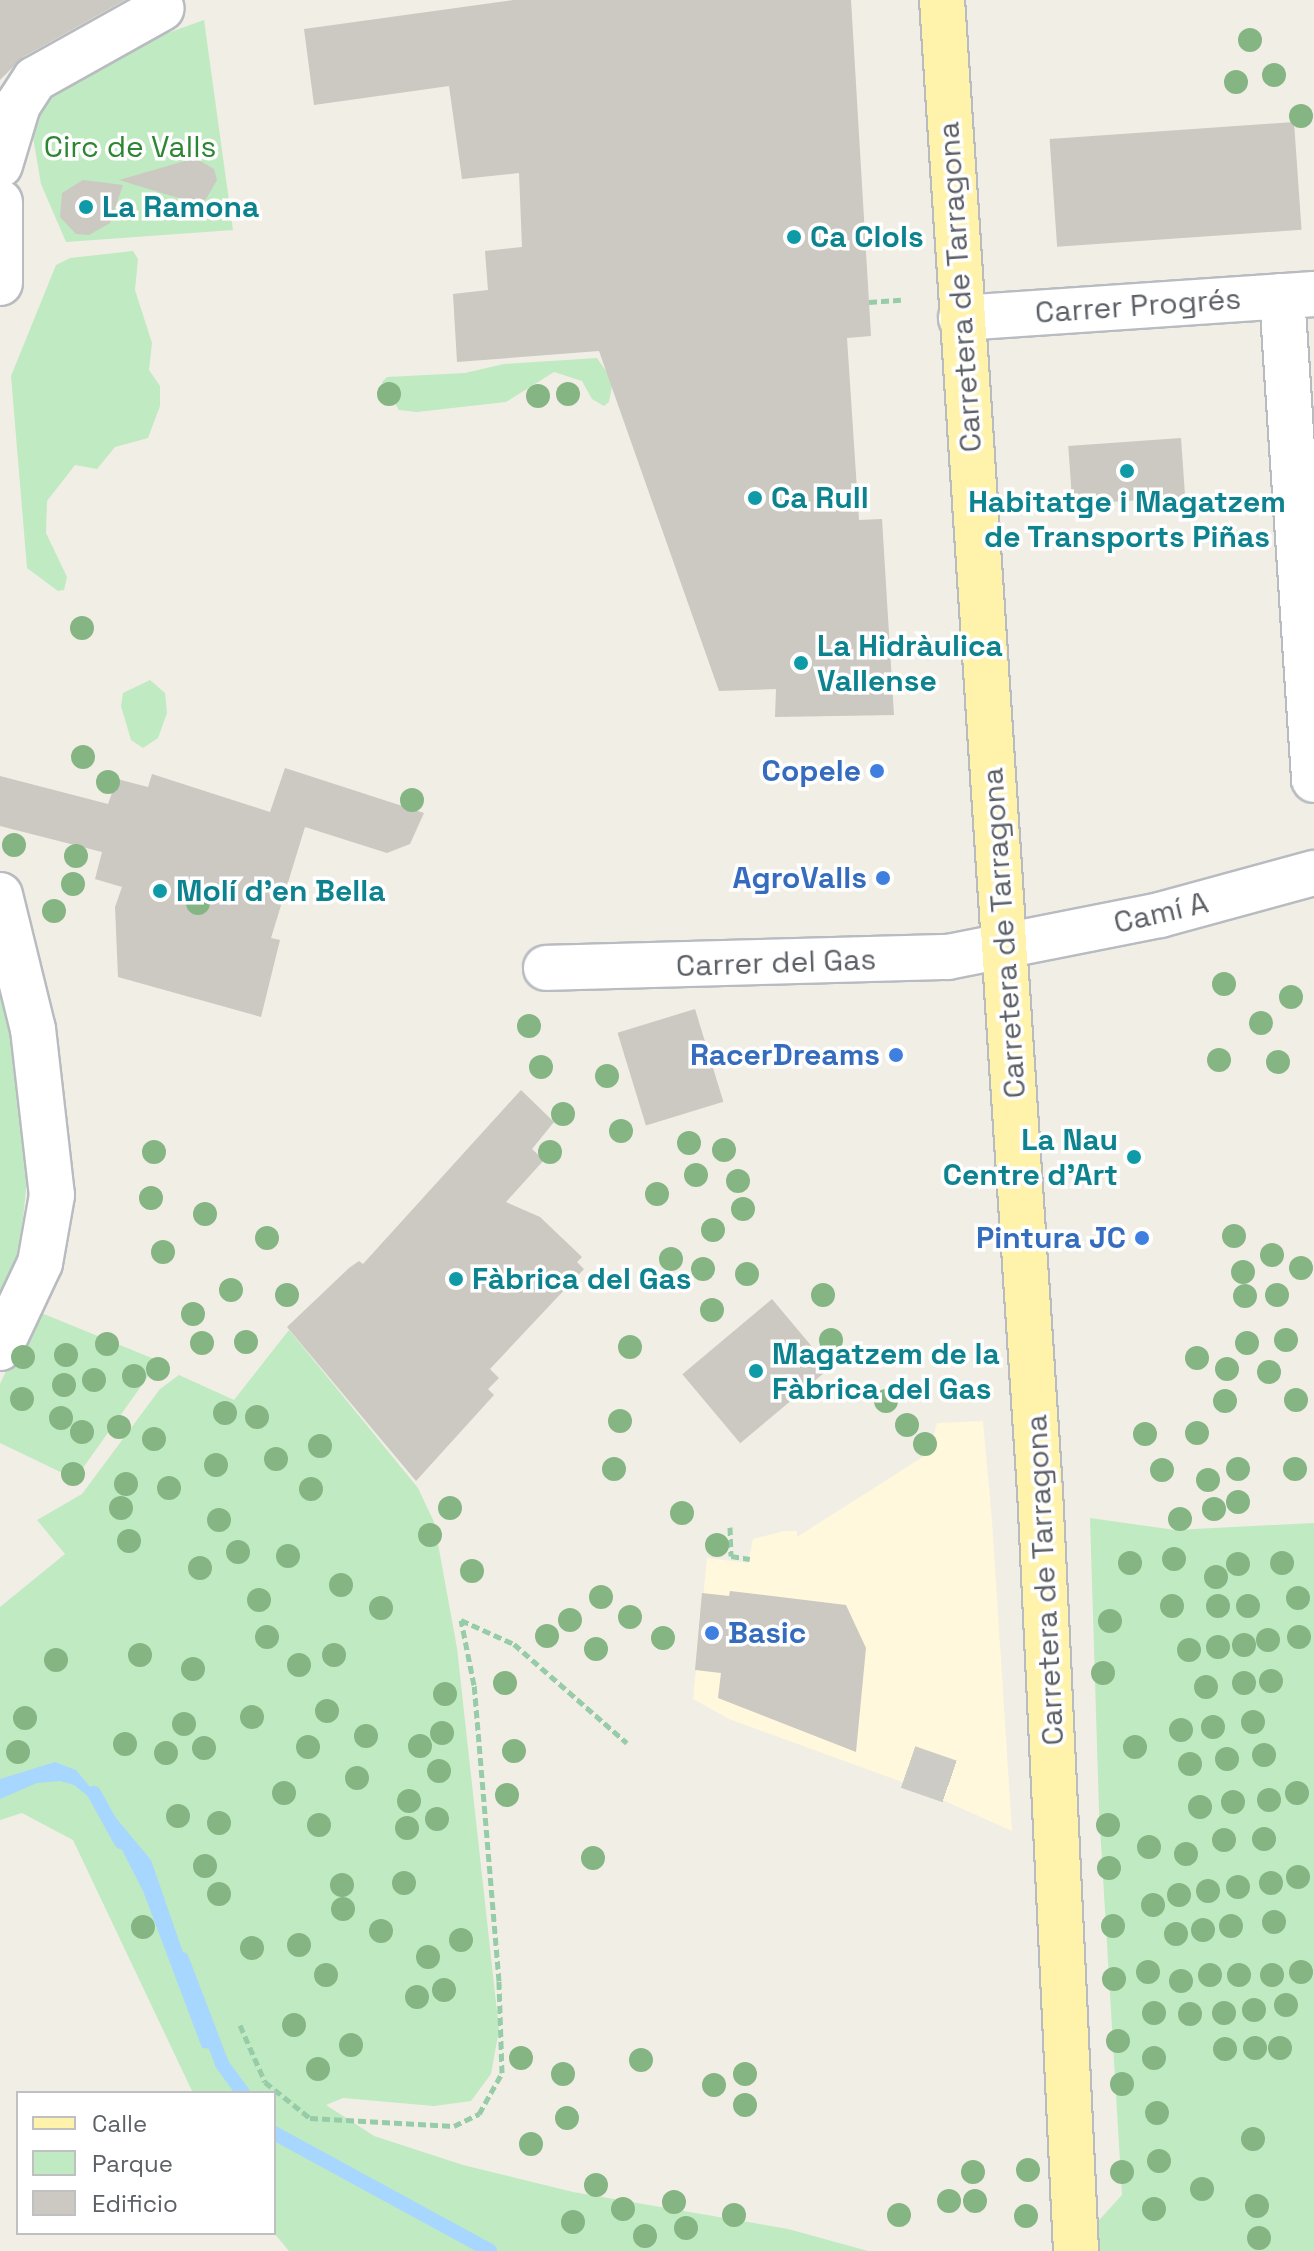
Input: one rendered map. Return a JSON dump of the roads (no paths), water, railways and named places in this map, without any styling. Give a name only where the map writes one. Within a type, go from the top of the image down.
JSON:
[{"type":"main road","name":"Carretera de Tarragona","points":[[942,0],[1060,1821],[1076,2251]]},
{"type":"street","points":[[0,165],[18,105],[35,79],[152,22]]},
{"type":"street","points":[[0,202],[0,283]]},
{"type":"street","name":"Carrer Progrés","points":[[961,318],[1298,295]]},
{"type":"street","points":[[1298,295],[1314,780]]},
{"type":"street","name":"Camí A","points":[[1005,947],[1160,915],[1314,873]]},
{"type":"street","points":[[0,895],[33,1029],[52,1195],[40,1263],[0,1348]]},
{"type":"street","name":"Carrer del Gas","points":[[546,968],[933,958],[1005,947]]},
{"type":"water","points":[[55,1762],[76,1770],[151,1860],[185,1958],[193,1999],[217,2049],[202,2048],[143,1891],[99,1805],[74,1785],[60,1781],[37,1783],[0,1799],[0,1779]]},
{"type":"waterway","points":[[94,1793],[121,1842]]},
{"type":"waterway","points":[[182,1959],[222,2064],[242,2091]]},
{"type":"waterway","points":[[276,2134],[490,2251]]},
{"type":"tunnel","points":[[908,1767],[960,1785]]},
{"type":"place","name":"La Ramona","points":[[86,207]]},
{"type":"place","name":"Ca Clols","points":[[794,237]]},
{"type":"place","name":"Habitatge i Magatzem de Transports Piñas","points":[[1127,471]]},
{"type":"place","name":"Ca Rull","points":[[755,498]]},
{"type":"place","name":"La Hidràulica Vallense","points":[[801,663]]},
{"type":"place","name":"Copele","points":[[877,771]]},
{"type":"place","name":"AgroValls","points":[[883,878]]},
{"type":"place","name":"Molí d'en Bella","points":[[160,891]]},
{"type":"place","name":"RacerDreams","points":[[896,1055]]},
{"type":"place","name":"La Nau Centre d'Art","points":[[1134,1157]]},
{"type":"place","name":"Pintura JC","points":[[1142,1238]]},
{"type":"place","name":"Fàbrica del Gas","points":[[456,1279]]},
{"type":"place","name":"Magatzem de la Fàbrica del Gas","points":[[756,1371]]},
{"type":"place","name":"Basic","points":[[712,1633]]},
{"type":"park label","name":"Circ de Valls","points":[[130,147]]}]
